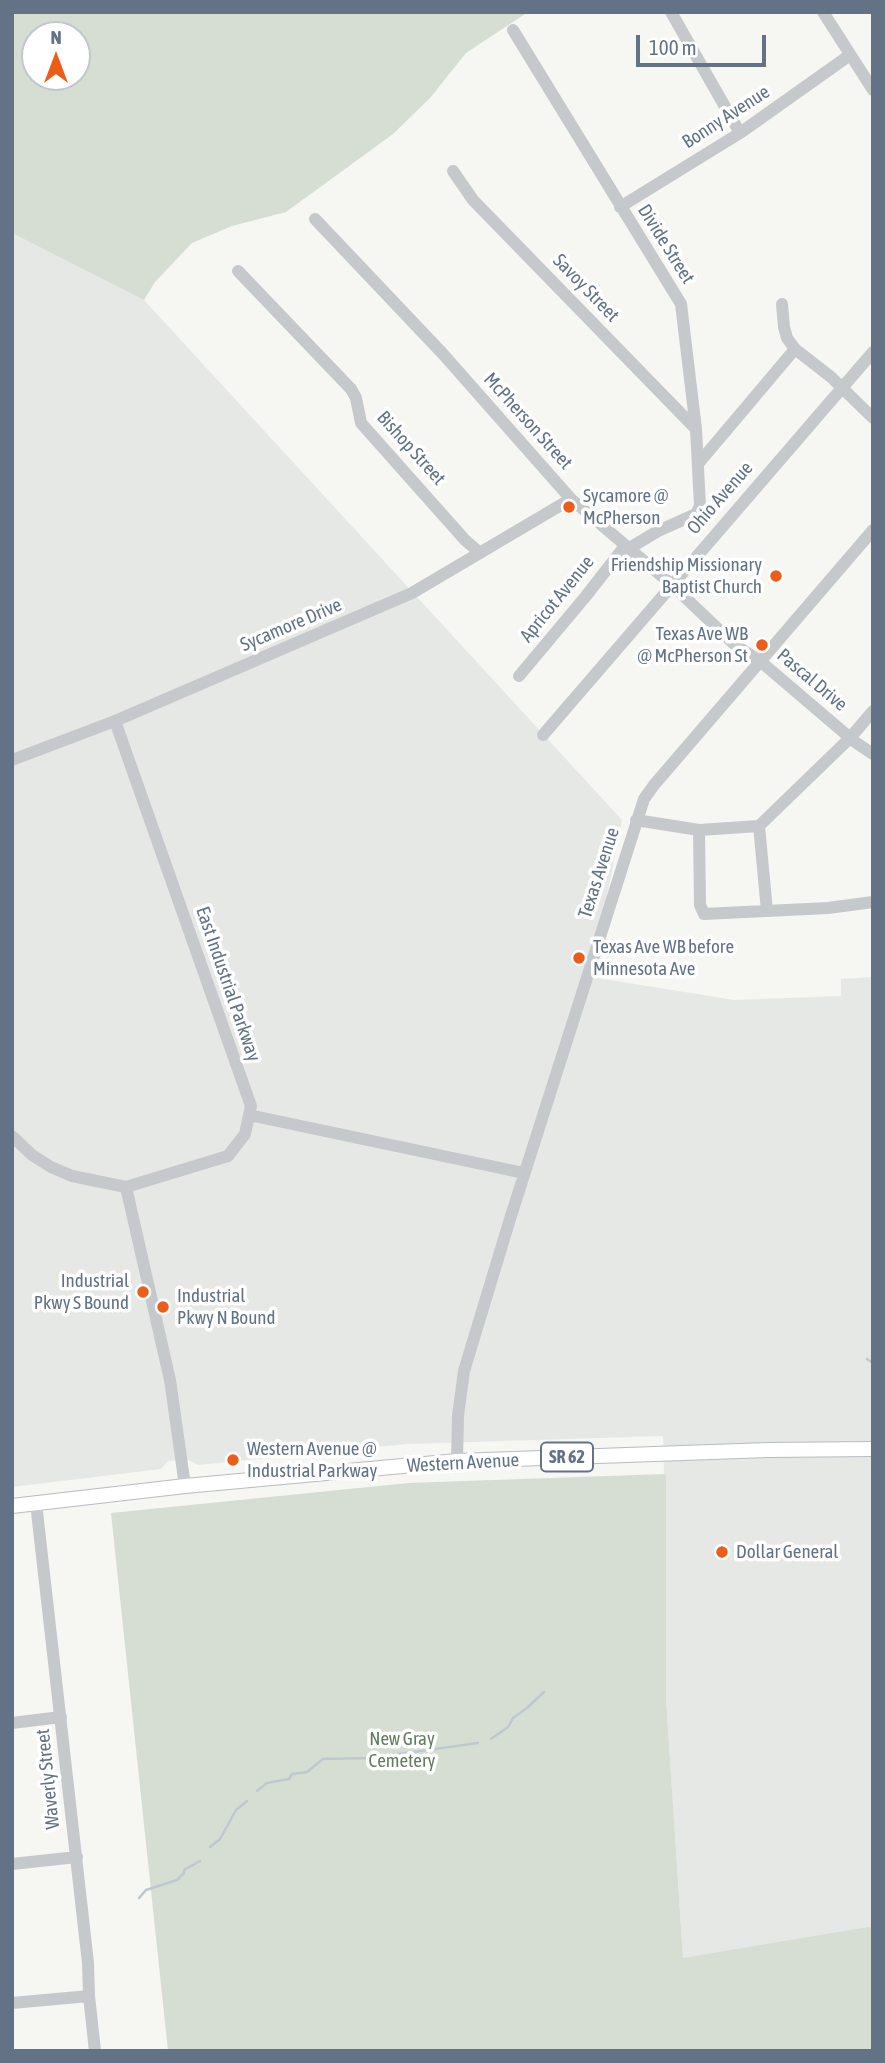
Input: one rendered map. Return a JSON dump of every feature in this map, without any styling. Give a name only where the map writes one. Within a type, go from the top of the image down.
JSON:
[{"type":"main road","name":"Western Avenue","points":[[12,1506],[185,1486],[457,1461],[873,1448]]},
{"type":"street","points":[[670,12],[740,133]]},
{"type":"street","points":[[823,12],[873,90]]},
{"type":"street","name":"Divide Street","points":[[513,30],[681,304],[696,429],[700,506],[696,514],[627,547]]},
{"type":"street","name":"Bonny Avenue","points":[[620,207],[740,133],[850,55]]},
{"type":"street","name":"Savoy Street","points":[[453,171],[473,200],[696,429]]},
{"type":"street","name":"McPherson Street","points":[[314,219],[443,355],[571,499],[671,584],[735,645],[760,661]]},
{"type":"street","name":"Bishop Street","points":[[238,271],[351,389],[356,398],[361,423],[465,540],[480,553]]},
{"type":"street","points":[[782,304],[787,338],[795,349],[841,386],[873,418]]},
{"type":"street","points":[[698,464],[795,349]]},
{"type":"street","name":"Ohio Avenue","points":[[543,735],[873,352]]},
{"type":"street","name":"Sycamore Drive","points":[[12,760],[115,721],[406,596],[571,499]]},
{"type":"street","name":"Texas Avenue","points":[[457,1461],[458,1416],[464,1371],[524,1173],[644,799],[873,530]]},
{"type":"street","name":"Apricot Avenue","points":[[519,676],[627,547]]},
{"type":"street","name":"Pascal Drive","points":[[760,661],[849,738],[873,754]]},
{"type":"street","points":[[636,820],[699,830],[759,826],[849,738],[873,710]]},
{"type":"street","name":"East Industrial Parkway","points":[[115,721],[251,1106],[249,1115]]},
{"type":"street","points":[[759,826],[767,911]]},
{"type":"street","points":[[699,830],[700,905],[704,914],[873,902]]},
{"type":"street","points":[[12,1136],[32,1155],[51,1167],[72,1176],[126,1187],[228,1156],[245,1134],[249,1115],[524,1173]]},
{"type":"street","points":[[126,1187],[170,1380],[185,1486]]},
{"type":"street","name":"Waverly Street","points":[[36,1503],[77,1857],[94,2051]]},
{"type":"street","points":[[12,1723],[61,1717]]},
{"type":"street","points":[[12,1864],[77,1857]]},
{"type":"street","points":[[12,2003],[89,1996]]},
{"type":"shaded area","points":[[13,233],[144,300],[622,820],[591,977],[734,1000],[841,996],[841,979],[873,977],[873,1926],[683,1959],[666,1697],[666,1476],[663,1436],[407,1444],[198,1465],[189,1460],[168,1461],[161,1469],[12,1487]]},
{"type":"green space","points":[[12,12],[528,12],[466,53],[430,98],[393,134],[286,212],[232,226],[192,243],[155,282],[144,300],[12,235]]},
{"type":"green space","name":"New Gray Cemetery","points":[[664,1474],[666,1697],[683,1958],[873,1926],[873,2051],[168,2051],[111,1513],[408,1483]]},
{"type":"waterway","points":[[867,1359],[873,1363]]},
{"type":"waterway","points":[[491,1739],[508,1727],[513,1718],[544,1692]]},
{"type":"waterway","points":[[257,1791],[267,1783],[307,1772],[323,1759],[370,1758],[478,1743]]},
{"type":"waterway","points":[[210,1847],[220,1839],[236,1810],[247,1801]]},
{"type":"waterway","points":[[139,1898],[146,1890],[177,1880],[184,1870],[200,1861]]},
{"type":"place","name":"Sycamore @ McPherson","points":[[569,507]]},
{"type":"place","name":"Friendship Missionary Baptist Church","points":[[776,576]]},
{"type":"place","name":"Texas Ave WB @ McPherson St","points":[[762,645]]},
{"type":"place","name":"Texas Ave WB before Minnesota Ave","points":[[579,958]]},
{"type":"place","name":"Industrial Pkwy S Bound","points":[[143,1292]]},
{"type":"place","name":"Industrial Pkwy N Bound","points":[[163,1307]]},
{"type":"place","name":"Western Avenue @ Industrial Parkway","points":[[233,1460]]},
{"type":"place","name":"Dollar General","points":[[722,1552]]}]
